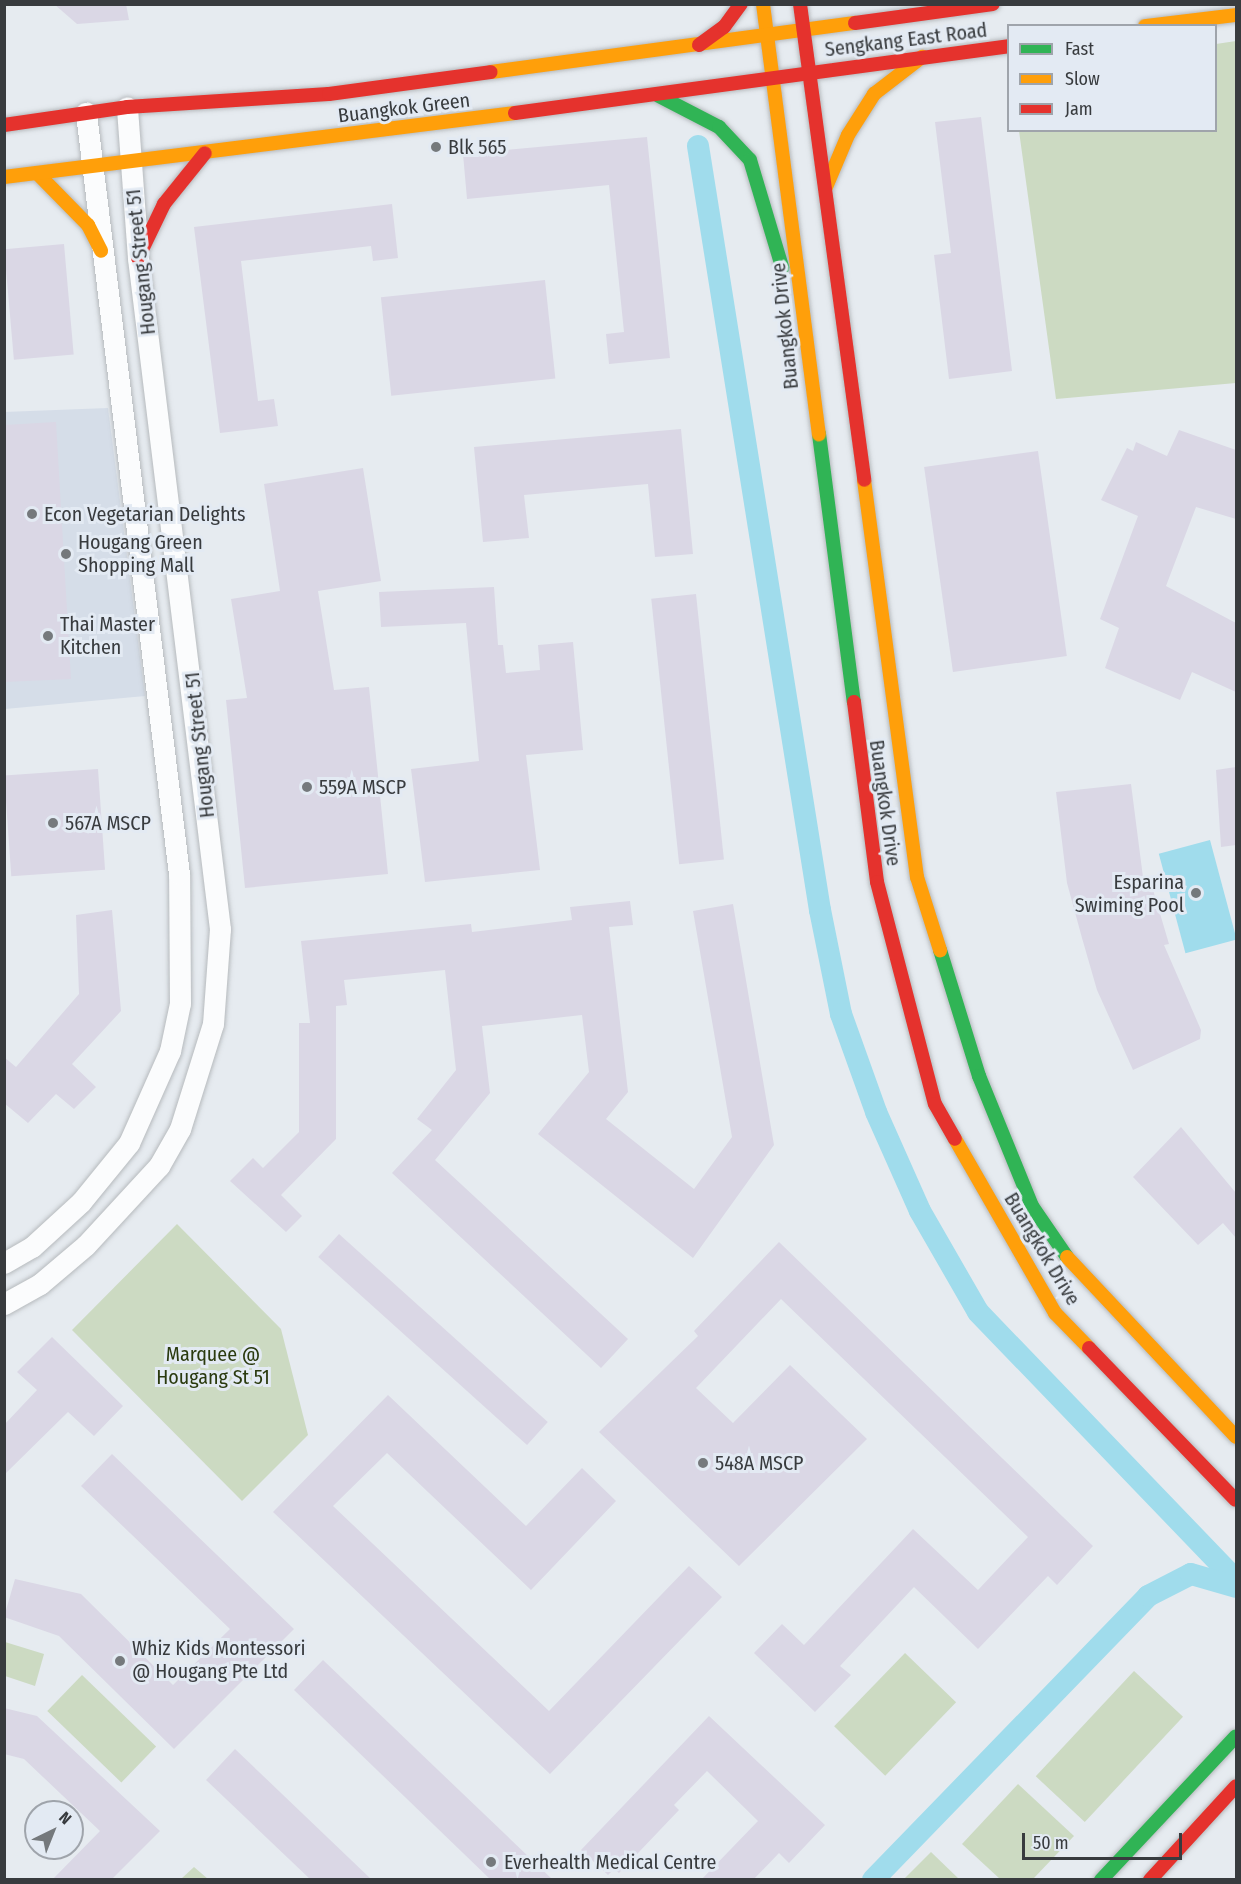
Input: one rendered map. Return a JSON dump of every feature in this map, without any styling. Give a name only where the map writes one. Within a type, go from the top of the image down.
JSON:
[{"type":"main road","points":[[699,45],[724,27],[741,4]]},
{"type":"main road","name":"Buangkok Drive","points":[[763,4],[771,79],[806,321],[818,462],[877,882],[935,1104],[1055,1313],[1236,1500]]},
{"type":"main road","name":"Buangkok Drive","points":[[801,4],[802,29],[826,187],[916,877],[979,1076],[1032,1206],[1071,1264],[1236,1437]]},
{"type":"main road","name":"Sengkang East Road","points":[[802,29],[993,4]]},
{"type":"main road","points":[[842,5],[875,20]]},
{"type":"main road","points":[[1162,24],[1236,15]]},
{"type":"main road","name":"Buangkok Green","points":[[4,125],[128,107],[329,94],[766,36],[802,29]]},
{"type":"main road","name":"Sengkang East Road","points":[[808,72],[1007,46]]},
{"type":"main road","points":[[826,187],[848,135],[874,94],[923,56]]},
{"type":"main road","name":"Buangkok Green","points":[[4,177],[132,165],[205,153],[659,96],[808,72]]},
{"type":"main road","points":[[659,96],[719,127],[750,160],[786,280],[806,321]]},
{"type":"main road","points":[[138,258],[164,204],[205,153]]},
{"type":"main road","points":[[38,173],[88,225],[101,251]]},
{"type":"main road","points":[[1101,1880],[1236,1736]]},
{"type":"main road","points":[[1150,1880],[1236,1786]]},
{"type":"street","name":"Hougang Street 51","points":[[4,1304],[40,1284],[86,1245],[159,1166],[180,1129],[213,1024],[220,929],[138,258],[128,107]]},
{"type":"street","name":"Hougang Street 51","points":[[4,1263],[32,1247],[81,1202],[129,1143],[170,1051],[180,1003],[179,874],[158,729],[118,343],[101,251],[86,113]]},
{"type":"shaded area","name":"Hougang Green Shopping Mall","points":[[108,408],[145,696],[5,709],[4,412]]},
{"type":"green space","points":[[1236,41],[1236,383],[1056,399],[1019,132],[1217,132],[1217,44]]},
{"type":"green space","name":"Marquee @ Hougang St 51","points":[[177,1224],[281,1329],[308,1435],[242,1501],[72,1330]]},
{"type":"green space","points":[[5,1642],[44,1654],[35,1686],[5,1676]]},
{"type":"green space","points":[[905,1653],[956,1702],[885,1776],[834,1726]]},
{"type":"green space","points":[[1134,1671],[1183,1717],[1085,1822],[1036,1776]]},
{"type":"green space","points":[[82,1675],[156,1747],[121,1783],[47,1711]]},
{"type":"green space","points":[[1018,1784],[1074,1836],[1033,1879],[1000,1879],[962,1844]]},
{"type":"green space","points":[[931,1852],[959,1879],[904,1879]]},
{"type":"green space","points":[[194,1867],[208,1879],[181,1879]]},
{"type":"water","name":"Esparina Swiming Pool","points":[[1210,840],[1236,940],[1185,953],[1159,854]]},
{"type":"building","points":[[54,4],[126,4],[129,20],[77,24]]},
{"type":"building","points":[[981,117],[1012,371],[949,379],[934,255],[951,253],[935,122]]},
{"type":"building","points":[[647,137],[670,358],[609,364],[606,334],[624,332],[609,185],[467,199],[463,154]]},
{"type":"building","points":[[392,204],[398,258],[373,261],[371,246],[241,261],[258,401],[274,399],[278,426],[220,433],[194,227]]},
{"type":"building","points":[[64,244],[74,355],[14,360],[4,249]]},
{"type":"building","points":[[545,280],[555,378],[391,396],[381,297]]},
{"type":"building","points":[[56,422],[71,679],[4,682],[4,425]]},
{"type":"building","points":[[681,429],[693,554],[655,557],[648,484],[524,495],[529,538],[483,542],[474,447]]},
{"type":"building","points":[[1179,430],[1236,450],[1236,519],[1196,507],[1166,586],[1236,623],[1236,692],[1192,672],[1180,700],[1105,668],[1119,628],[1100,619],[1138,516],[1101,500],[1127,448],[1133,451],[1136,442],[1167,456]]},
{"type":"building","points":[[1038,451],[1067,656],[953,672],[924,467]]},
{"type":"building","points":[[363,468],[381,581],[318,591],[334,690],[369,687],[388,874],[245,888],[226,700],[247,698],[231,599],[280,591],[264,484]]},
{"type":"building","points":[[494,587],[498,645],[503,645],[506,673],[540,670],[538,645],[573,642],[583,750],[526,755],[540,870],[425,882],[411,769],[479,761],[466,623],[381,627],[379,592]]},
{"type":"building","points":[[696,594],[724,860],[679,864],[651,599]]},
{"type":"building","points":[[1236,767],[1236,845],[1221,847],[1216,770]]},
{"type":"building","name":"567A MSCP","points":[[98,769],[105,870],[11,876],[4,776]]},
{"type":"building","points":[[1131,784],[1144,885],[1151,883],[1169,944],[1164,945],[1201,1030],[1200,1039],[1133,1070],[1097,990],[1082,938],[1067,883],[1056,792]]},
{"type":"building","points":[[630,901],[633,925],[609,927],[628,1092],[606,1119],[694,1189],[732,1137],[693,911],[733,904],[774,1145],[693,1258],[538,1134],[589,1072],[582,1015],[482,1026],[490,1093],[435,1160],[628,1339],[601,1368],[392,1173],[432,1130],[417,1119],[456,1070],[445,970],[344,980],[347,1005],[336,1006],[336,1139],[281,1195],[302,1216],[286,1232],[230,1181],[253,1158],[263,1168],[299,1132],[299,1023],[310,1023],[301,941],[471,924],[472,932],[572,920],[570,907]]},
{"type":"building","points":[[112,910],[121,1011],[72,1064],[96,1087],[74,1109],[56,1094],[28,1123],[4,1103],[4,1057],[16,1067],[79,994],[76,915]]},
{"type":"building","points":[[1181,1127],[1236,1193],[1236,1238],[1223,1223],[1198,1245],[1133,1177]]},
{"type":"building","points":[[339,1234],[548,1422],[527,1445],[318,1257]]},
{"type":"building","points":[[779,1242],[1093,1546],[1057,1585],[1048,1576],[978,1649],[914,1587],[840,1666],[851,1675],[815,1712],[754,1653],[782,1624],[804,1645],[913,1529],[978,1590],[1028,1537],[781,1299],[696,1388],[733,1423],[790,1365],[867,1439],[739,1566],[599,1432],[698,1336],[694,1331]]},
{"type":"building","points":[[52,1337],[123,1406],[94,1436],[68,1412],[4,1475],[4,1425],[37,1390],[17,1372]]},
{"type":"building","points":[[388,1395],[526,1526],[582,1468],[616,1501],[531,1590],[387,1453],[333,1506],[549,1711],[689,1566],[722,1597],[550,1774],[273,1512]]},
{"type":"building","points":[[112,1454],[294,1629],[174,1749],[59,1636],[4,1617],[15,1579],[81,1594],[173,1685],[230,1629],[81,1486]]},
{"type":"building","points":[[323,1660],[553,1880],[491,1880],[294,1690]]},
{"type":"building","points":[[4,1708],[37,1716],[160,1831],[111,1880],[52,1880],[72,1860],[84,1860],[84,1847],[100,1831],[84,1816],[84,1800],[67,1800],[24,1759],[4,1754]]},
{"type":"building","points":[[709,1716],[825,1825],[789,1863],[779,1853],[753,1880],[701,1880],[758,1821],[707,1771],[674,1805],[679,1810],[619,1873],[614,1869],[608,1875],[581,1850]]},
{"type":"building","points":[[235,1749],[372,1880],[311,1880],[206,1780]]},
{"type":"waterway","points":[[698,146],[820,910],[841,1014],[876,1112],[920,1211],[978,1312],[1236,1580]]},
{"type":"waterway","points":[[873,1880],[1148,1596],[1191,1574],[1236,1587]]},
{"type":"traffic: fast","points":[[659,96],[719,127],[750,160],[782,267]]},
{"type":"traffic: fast","points":[[819,434],[854,702]]},
{"type":"traffic: fast","points":[[940,950],[979,1076],[1032,1206],[1067,1257]]},
{"type":"traffic: fast","points":[[1101,1880],[1236,1736]]},
{"type":"traffic: slow","points":[[763,4],[819,434]]},
{"type":"traffic: slow","points":[[1162,24],[1236,15]]},
{"type":"traffic: slow","points":[[491,72],[855,23]]},
{"type":"traffic: slow","points":[[826,187],[848,135],[874,94],[922,57]]},
{"type":"traffic: slow","points":[[4,177],[515,113]]},
{"type":"traffic: slow","points":[[37,173],[88,225],[101,251]]},
{"type":"traffic: slow","points":[[864,480],[917,877],[940,950]]},
{"type":"traffic: slow","points":[[955,1139],[1055,1313],[1089,1348]]},
{"type":"traffic: slow","points":[[1067,1257],[1236,1437]]},
{"type":"traffic: jam","points":[[699,45],[724,27],[741,4]]},
{"type":"traffic: jam","points":[[800,4],[864,480]]},
{"type":"traffic: jam","points":[[855,23],[993,4]]},
{"type":"traffic: jam","points":[[515,113],[1007,46]]},
{"type":"traffic: jam","points":[[4,125],[127,107],[329,94],[491,72]]},
{"type":"traffic: jam","points":[[138,258],[164,204],[205,153]]},
{"type":"traffic: jam","points":[[854,702],[877,882],[935,1104],[955,1139]]},
{"type":"traffic: jam","points":[[1089,1348],[1236,1500]]},
{"type":"traffic: jam","points":[[1150,1880],[1236,1786]]},
{"type":"place","name":"Blk 565","points":[[436,147]]},
{"type":"place","name":"Econ Vegetarian Delights","points":[[32,514]]},
{"type":"place","name":"Hougang Green Shopping Mall","points":[[66,554]]},
{"type":"place","name":"Thai Master Kitchen","points":[[48,636]]},
{"type":"place","name":"559A MSCP","points":[[307,787]]},
{"type":"place","name":"567A MSCP","points":[[53,823]]},
{"type":"place","name":"Esparina Swiming Pool","points":[[1196,893]]},
{"type":"place","name":"548A MSCP","points":[[703,1463]]},
{"type":"place","name":"Whiz Kids Montessori @ Hougang Pte Ltd","points":[[120,1661]]},
{"type":"place","name":"Everhealth Medical Centre","points":[[491,1862]]}]
